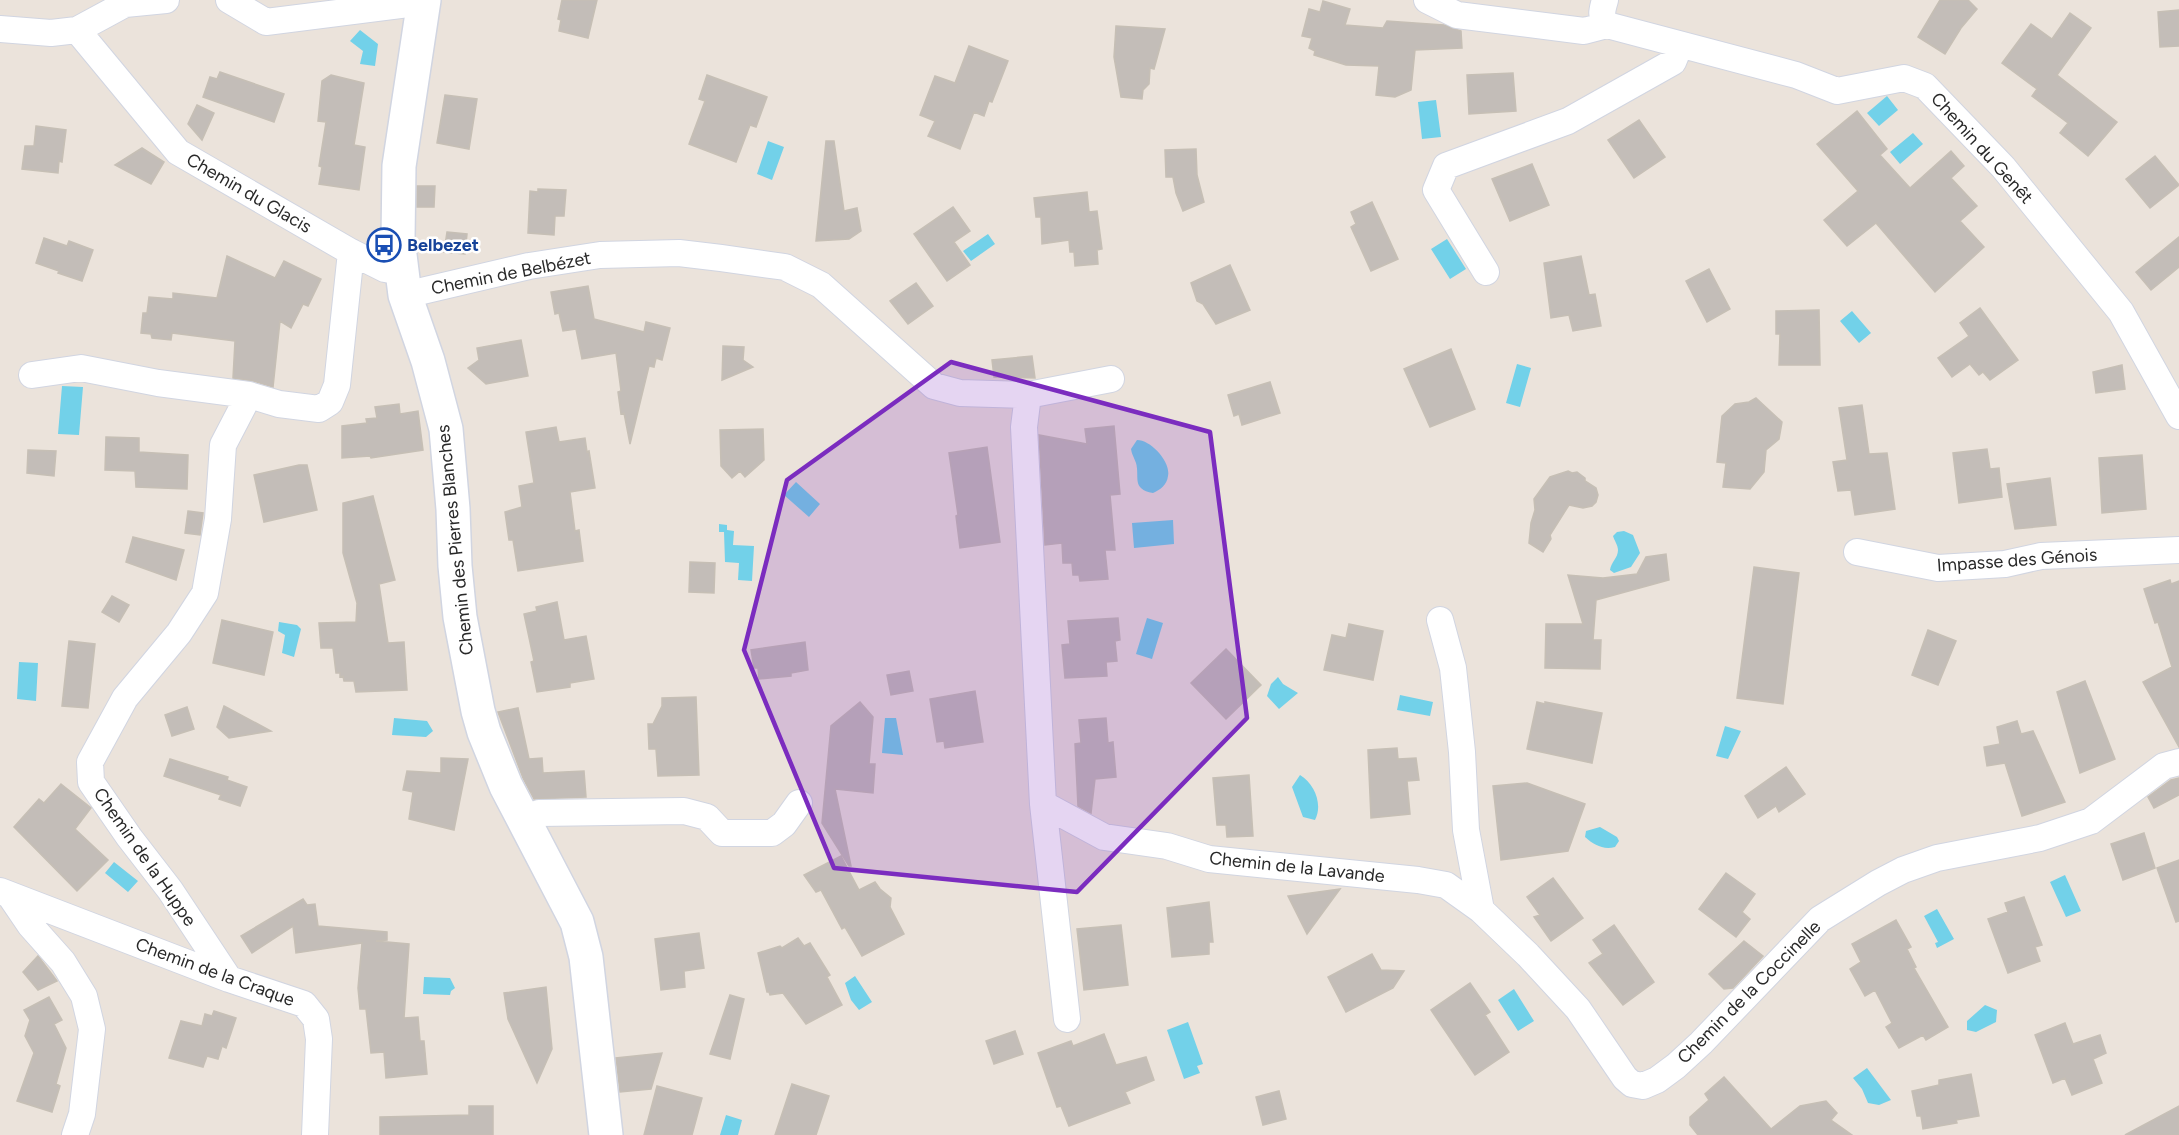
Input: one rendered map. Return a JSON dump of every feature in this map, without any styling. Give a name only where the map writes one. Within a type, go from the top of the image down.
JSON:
[{"type":"street","points":[[0,29],[51,33],[77,30],[125,4],[166,0]]},
{"type":"street","points":[[229,0],[266,22],[424,1]]},
{"type":"street","points":[[1426,0],[1457,15],[1584,31],[1606,12]]},
{"type":"street","name":"Chemin des Pierres Blanches","points":[[424,1],[399,166],[398,239],[404,284],[446,429],[460,618],[469,668],[487,741],[523,820],[577,922],[586,957],[606,1135]]},
{"type":"street","name":"Chemin du Genêt","points":[[1606,12],[1680,45],[1796,75],[1837,91],[1904,78],[1925,86],[2003,168],[2121,312],[2179,416]]},
{"type":"street","name":"Chemin du Glacis","points":[[77,30],[178,152],[351,252],[385,269],[404,284]]},
{"type":"street","points":[[1486,272],[1436,190],[1446,166],[1568,121],[1673,62],[1680,45]]},
{"type":"street","points":[[32,375],[81,368],[158,383],[249,395],[279,404],[319,409],[330,402],[337,385],[351,252]]},
{"type":"street","name":"Chemin de Belbézet","points":[[404,284],[600,255],[679,253],[785,267],[821,285],[934,386],[960,393],[1028,395],[1111,379]]},
{"type":"street","name":"Chemin de la Huppe","points":[[229,979],[170,890],[129,837],[91,782],[90,762],[125,698],[179,633],[205,593],[218,519],[223,445],[249,395]]},
{"type":"street","points":[[1028,395],[1024,427],[1044,804],[1067,1019]]},
{"type":"street","name":"Impasse des Génois","points":[[1857,552],[1938,568],[2005,564],[2041,556],[2179,550]]},
{"type":"street","points":[[1440,620],[1454,669],[1462,752],[1466,830],[1481,910]]},
{"type":"street","name":"Chemin de la Coccinelle","points":[[1481,910],[1528,955],[1578,1010],[1625,1078],[1632,1084],[1643,1086],[1658,1080],[1701,1043],[1820,919],[1878,883],[1903,870],[1937,858],[2040,838],[2091,821],[2164,766],[2179,762]]},
{"type":"street","points":[[523,820],[539,813],[684,811],[707,817],[722,833],[772,833],[784,824],[799,803]]},
{"type":"street","name":"Chemin de la Lavande","points":[[1044,804],[1104,837],[1167,846],[1209,859],[1418,880],[1446,885],[1481,910]]},
{"type":"street","points":[[5,894],[63,962],[84,996],[92,1029],[82,1114],[75,1135]]},
{"type":"street","name":"Chemin de la Craque","points":[[5,894],[229,979],[304,1004],[316,1019],[319,1039],[315,1135]]},
{"type":"highlighted area","points":[[951,362],[1210,432],[1247,718],[1077,892],[834,868],[744,650],[787,480]]},
{"type":"water","points":[[360,30],[378,44],[375,66],[360,64],[363,51],[350,41]]},
{"type":"water","points":[[1887,96],[1898,110],[1879,126],[1867,113]]},
{"type":"water","points":[[1436,100],[1441,137],[1422,139],[1418,102]]},
{"type":"water","points":[[1913,133],[1923,144],[1900,164],[1890,152]]},
{"type":"water","points":[[768,141],[784,147],[772,180],[757,174]]},
{"type":"water","points":[[988,234],[995,244],[971,261],[963,251]]},
{"type":"water","points":[[1447,239],[1466,269],[1450,279],[1431,249]]},
{"type":"water","points":[[1852,311],[1871,333],[1859,343],[1840,321]]},
{"type":"water","points":[[1517,364],[1531,368],[1520,407],[1506,403]]},
{"type":"water","points":[[62,386],[83,387],[79,435],[58,434]]},
{"type":"water","points":[[1137,440],[1154,448],[1163,458],[1168,470],[1166,482],[1161,489],[1153,493],[1142,489],[1138,482],[1136,463],[1131,449]]},
{"type":"water","points":[[796,482],[820,504],[809,517],[784,495]]},
{"type":"water","points":[[1173,520],[1174,544],[1134,548],[1132,523]]},
{"type":"water","points":[[719,524],[727,525],[727,530],[734,531],[733,545],[754,546],[752,581],[738,580],[739,563],[725,562],[724,532],[719,532]]},
{"type":"water","points":[[1624,531],[1633,535],[1640,553],[1631,567],[1614,573],[1610,570],[1618,550],[1613,536],[1617,532]]},
{"type":"water","points":[[1147,618],[1163,623],[1152,659],[1136,654]]},
{"type":"water","points":[[279,622],[297,625],[301,629],[294,657],[282,653],[285,635],[278,631]]},
{"type":"water","points":[[19,662],[38,663],[36,701],[17,699]]},
{"type":"water","points":[[1278,677],[1283,684],[1298,693],[1279,709],[1267,696],[1271,684]]},
{"type":"water","points":[[1400,695],[1433,702],[1430,716],[1397,710]]},
{"type":"water","points":[[394,718],[427,721],[433,731],[426,737],[392,735]]},
{"type":"water","points":[[885,718],[896,718],[903,755],[882,753]]},
{"type":"water","points":[[1725,726],[1741,731],[1728,759],[1716,756]]},
{"type":"water","points":[[1300,775],[1310,784],[1316,795],[1318,808],[1315,820],[1303,817],[1292,787]]},
{"type":"water","points":[[1600,827],[1617,837],[1619,841],[1615,847],[1599,846],[1585,837],[1586,831]]},
{"type":"water","points":[[114,862],[138,881],[128,892],[105,873]]},
{"type":"water","points":[[2065,875],[2081,911],[2066,917],[2050,882]]},
{"type":"water","points":[[1937,909],[1954,939],[1937,948],[1935,943],[1938,942],[1924,916]]},
{"type":"water","points":[[855,976],[872,1002],[859,1010],[851,1000],[845,983]]},
{"type":"water","points":[[424,977],[450,978],[455,988],[450,995],[423,994]]},
{"type":"water","points":[[1514,989],[1534,1021],[1518,1031],[1498,1000]]},
{"type":"water","points":[[1985,1005],[1997,1010],[1996,1022],[1976,1032],[1967,1030],[1967,1021]]},
{"type":"water","points":[[1188,1022],[1203,1064],[1197,1066],[1200,1073],[1184,1079],[1167,1030]]},
{"type":"water","points":[[1867,1068],[1891,1100],[1879,1105],[1868,1103],[1862,1089],[1853,1078]]},
{"type":"water","points":[[726,1115],[742,1120],[738,1135],[720,1135]]},
{"type":"building","points":[[562,0],[597,0],[588,38],[559,31],[561,20],[558,19]]},
{"type":"building","points":[[1940,0],[1968,0],[1977,9],[1961,28],[1945,54],[1918,37]]},
{"type":"building","points":[[1323,1],[1350,9],[1345,25],[1383,28],[1387,21],[1444,25],[1461,31],[1462,48],[1415,50],[1411,90],[1395,97],[1376,95],[1379,66],[1346,65],[1314,55],[1315,51],[1309,48],[1312,38],[1302,36],[1309,9],[1320,12]]},
{"type":"building","points":[[2179,10],[2179,46],[2160,47],[2158,12]]},
{"type":"building","points":[[2070,13],[2091,28],[2057,75],[2117,122],[2088,156],[2060,133],[2068,123],[2032,96],[2037,89],[2002,63],[2031,24],[2052,39]]},
{"type":"building","points":[[1116,26],[1165,29],[1154,69],[1150,68],[1149,84],[1143,90],[1142,99],[1121,97],[1114,57]]},
{"type":"building","points":[[969,46],[1008,61],[992,102],[989,101],[984,116],[974,112],[960,149],[928,136],[935,121],[920,115],[935,76],[955,83]]},
{"type":"building","points":[[220,72],[284,94],[274,122],[203,97],[210,77],[217,79]]},
{"type":"building","points":[[1513,73],[1516,111],[1469,114],[1467,75]]},
{"type":"building","points":[[331,75],[364,83],[354,145],[365,147],[359,190],[319,184],[322,167],[319,166],[326,122],[318,121],[322,81]]},
{"type":"building","points":[[707,75],[767,97],[756,127],[750,125],[736,162],[689,144],[705,101],[699,99]]},
{"type":"building","points":[[445,95],[477,99],[469,149],[437,143]]},
{"type":"building","points":[[197,105],[214,113],[202,140],[188,124]]},
{"type":"building","points":[[1857,111],[1887,149],[1880,155],[1910,188],[1951,151],[1964,166],[1951,178],[1977,206],[1960,221],[1984,247],[1935,292],[1876,223],[1847,246],[1824,220],[1858,191],[1817,144]]},
{"type":"building","points":[[1639,120],[1665,157],[1634,178],[1608,140]]},
{"type":"building","points":[[36,126],[66,130],[62,162],[59,161],[58,173],[22,169],[25,146],[34,146]]},
{"type":"building","points":[[826,141],[834,141],[844,211],[857,208],[861,231],[849,239],[816,241]]},
{"type":"building","points":[[142,148],[164,162],[151,184],[115,165]]},
{"type":"building","points":[[1196,149],[1197,175],[1204,202],[1183,211],[1173,177],[1166,177],[1165,150]]},
{"type":"building","points":[[2155,156],[2179,185],[2150,208],[2126,179]]},
{"type":"building","points":[[1532,164],[1549,205],[1510,221],[1492,179]]},
{"type":"building","points":[[417,186],[435,186],[434,207],[417,207]]},
{"type":"building","points":[[538,189],[566,190],[564,216],[555,216],[554,235],[528,233],[530,191],[538,192]]},
{"type":"building","points":[[1087,192],[1089,212],[1097,211],[1102,249],[1097,250],[1098,264],[1075,266],[1074,252],[1070,252],[1069,240],[1042,244],[1041,217],[1036,217],[1034,198]]},
{"type":"building","points":[[1372,202],[1398,259],[1371,271],[1351,227],[1356,224],[1351,212]]},
{"type":"building","points":[[953,207],[970,231],[954,242],[970,265],[947,281],[914,234]]},
{"type":"building","points":[[447,232],[467,234],[465,254],[444,252]]},
{"type":"building","points":[[2179,237],[2179,267],[2151,290],[2136,272]]},
{"type":"building","points":[[44,238],[67,246],[69,241],[93,250],[82,281],[36,263]]},
{"type":"building","points":[[227,256],[275,278],[284,261],[321,279],[308,306],[303,304],[291,328],[280,321],[273,387],[233,378],[235,341],[172,333],[171,340],[152,338],[151,334],[141,333],[143,313],[147,313],[149,297],[173,299],[173,293],[217,298]]},
{"type":"building","points":[[1581,256],[1589,295],[1595,294],[1601,326],[1573,331],[1569,315],[1551,318],[1544,263]]},
{"type":"building","points":[[1230,265],[1250,310],[1216,324],[1203,304],[1197,301],[1191,283]]},
{"type":"building","points":[[1709,269],[1730,309],[1707,322],[1686,281]]},
{"type":"building","points":[[916,283],[933,306],[908,324],[890,301]]},
{"type":"building","points":[[588,286],[594,319],[644,332],[646,322],[670,328],[662,360],[656,358],[654,367],[649,366],[630,444],[624,413],[621,414],[618,392],[621,391],[616,353],[582,359],[576,329],[563,331],[559,313],[555,314],[551,292]]},
{"type":"building","points":[[1980,308],[2018,360],[1990,380],[1983,372],[1979,375],[1970,364],[1952,377],[1938,358],[1969,336],[1960,323]]},
{"type":"building","points":[[1819,310],[1820,365],[1779,365],[1780,334],[1776,334],[1776,311]]},
{"type":"building","points":[[521,340],[528,376],[486,384],[468,368],[479,360],[477,348]]},
{"type":"building","points":[[723,346],[744,347],[743,360],[753,367],[722,380]]},
{"type":"building","points":[[1451,349],[1475,409],[1430,427],[1404,369]]},
{"type":"building","points":[[1032,356],[1035,378],[994,377],[992,360]]},
{"type":"building","points":[[2122,365],[2125,389],[2096,393],[2093,372]]},
{"type":"building","points":[[1270,382],[1280,413],[1242,425],[1239,414],[1234,416],[1228,395]]},
{"type":"building","points":[[1756,398],[1782,422],[1779,439],[1766,450],[1764,472],[1750,489],[1723,487],[1726,463],[1717,462],[1722,416],[1735,404],[1749,402]]},
{"type":"building","points":[[399,404],[400,414],[418,411],[423,450],[371,458],[370,456],[342,458],[342,426],[367,423],[366,419],[377,418],[375,407]]},
{"type":"building","points":[[1862,405],[1869,454],[1887,453],[1895,509],[1855,515],[1851,490],[1838,491],[1833,462],[1847,460],[1839,408]]},
{"type":"building","points":[[1114,426],[1120,494],[1110,495],[1115,550],[1105,550],[1108,579],[1080,581],[1079,575],[1073,575],[1072,563],[1063,563],[1062,543],[1045,545],[1039,435],[1087,444],[1085,429]]},
{"type":"building","points":[[556,427],[559,442],[585,438],[587,452],[589,451],[595,488],[570,492],[575,531],[579,530],[583,561],[518,571],[513,540],[509,540],[505,512],[522,507],[519,486],[534,483],[526,432]]},
{"type":"building","points":[[763,429],[764,460],[745,477],[740,471],[732,478],[721,466],[720,430]]},
{"type":"building","points":[[106,437],[139,438],[139,452],[188,455],[187,489],[136,487],[135,471],[105,470]]},
{"type":"building","points":[[987,447],[1000,542],[960,548],[956,516],[958,515],[949,453]]},
{"type":"building","points":[[1987,449],[1990,469],[1999,468],[2002,497],[1959,503],[1953,453]]},
{"type":"building","points":[[28,450],[56,451],[54,476],[27,473]]},
{"type":"building","points":[[2142,455],[2146,509],[2102,513],[2099,458]]},
{"type":"building","points":[[307,465],[317,510],[264,522],[254,475]]},
{"type":"building","points":[[1568,471],[1577,472],[1596,488],[1598,495],[1596,502],[1592,506],[1583,508],[1569,505],[1550,535],[1551,539],[1543,552],[1529,543],[1535,510],[1534,499],[1550,477]]},
{"type":"building","points":[[2050,478],[2056,525],[2015,529],[2007,484]]},
{"type":"building","points":[[373,496],[395,580],[379,584],[388,643],[404,642],[407,690],[356,692],[354,681],[344,681],[340,673],[336,673],[333,648],[321,648],[319,623],[356,622],[357,603],[343,553],[343,503]]},
{"type":"building","points":[[188,511],[203,513],[200,535],[185,533]]},
{"type":"building","points":[[133,537],[184,550],[176,580],[126,562]]},
{"type":"building","points":[[1666,554],[1669,580],[1596,600],[1593,640],[1601,640],[1600,669],[1545,668],[1546,624],[1583,624],[1568,575],[1603,578],[1637,574],[1646,557]]},
{"type":"building","points":[[690,562],[715,563],[714,593],[689,592]]},
{"type":"building","points":[[1754,567],[1799,573],[1783,704],[1737,698]]},
{"type":"building","points":[[2170,580],[2171,584],[2179,581],[2179,747],[2143,682],[2172,667],[2158,622],[2155,623],[2144,589]]},
{"type":"building","points":[[112,596],[129,605],[119,622],[102,612]]},
{"type":"building","points":[[557,602],[564,640],[586,636],[594,679],[570,683],[570,687],[537,692],[531,662],[534,661],[524,614],[537,611],[536,607]]},
{"type":"building","points":[[1118,618],[1120,640],[1115,641],[1117,661],[1106,662],[1107,676],[1065,678],[1062,645],[1070,644],[1068,621]]},
{"type":"building","points":[[222,620],[273,632],[264,675],[213,663]]},
{"type":"building","points":[[1349,624],[1383,631],[1373,680],[1324,670],[1332,635],[1346,638]]},
{"type":"building","points":[[1928,630],[1956,641],[1938,685],[1912,675]]},
{"type":"building","points":[[69,641],[95,644],[88,708],[62,706]]},
{"type":"building","points":[[805,642],[808,670],[791,673],[791,676],[759,679],[758,668],[754,668],[751,650]]},
{"type":"building","points":[[1226,649],[1261,685],[1226,719],[1191,683]]},
{"type":"building","points":[[909,671],[913,691],[891,695],[887,675]]},
{"type":"building","points":[[2085,681],[2115,759],[2080,773],[2057,692]]},
{"type":"building","points":[[975,691],[983,742],[945,748],[944,741],[937,742],[930,699]]},
{"type":"building","points":[[696,697],[699,775],[658,776],[656,749],[649,749],[648,724],[653,724],[662,706],[662,698]]},
{"type":"building","points":[[860,702],[873,717],[869,764],[875,764],[873,793],[835,789],[851,866],[849,866],[822,823],[831,726]]},
{"type":"building","points":[[1537,702],[1602,713],[1592,763],[1527,749]]},
{"type":"building","points":[[224,706],[271,731],[229,738],[217,727]]},
{"type":"building","points":[[187,707],[194,729],[172,736],[165,715]]},
{"type":"building","points":[[518,708],[529,759],[542,758],[543,773],[584,771],[586,797],[534,799],[523,778],[498,712]]},
{"type":"building","points":[[1106,718],[1108,743],[1113,742],[1116,777],[1095,779],[1091,813],[1078,806],[1075,744],[1081,743],[1079,720]]},
{"type":"building","points":[[2017,721],[2021,734],[2033,731],[2065,802],[2022,816],[2005,763],[1987,766],[1984,747],[2000,744],[1997,727]]},
{"type":"building","points":[[1397,748],[1398,759],[1416,758],[1419,780],[1407,781],[1410,814],[1371,818],[1368,750]]},
{"type":"building","points":[[441,758],[468,759],[454,830],[409,819],[413,792],[403,790],[407,771],[441,773]]},
{"type":"building","points":[[170,759],[228,777],[227,780],[247,787],[240,806],[219,799],[221,795],[164,776]]},
{"type":"building","points":[[1786,767],[1805,794],[1779,812],[1776,806],[1758,818],[1745,796]]},
{"type":"building","points":[[1249,775],[1253,836],[1227,837],[1226,825],[1217,825],[1213,778]]},
{"type":"building","points":[[2179,778],[2179,795],[2154,808],[2148,797],[2171,780]]},
{"type":"building","points":[[1527,783],[1585,804],[1568,851],[1501,860],[1493,786]]},
{"type":"building","points":[[61,784],[91,808],[75,829],[108,860],[77,891],[14,827],[39,799],[44,803]]},
{"type":"building","points":[[2144,833],[2155,868],[2123,880],[2111,844]]},
{"type":"building","points":[[841,856],[859,890],[875,882],[891,898],[890,907],[904,934],[862,956],[845,927],[842,929],[821,890],[816,892],[804,875]]},
{"type":"building","points":[[2179,860],[2179,921],[2176,922],[2157,868]]},
{"type":"building","points":[[1726,873],[1755,894],[1742,912],[1750,919],[1736,937],[1699,909]]},
{"type":"building","points":[[1553,878],[1583,918],[1551,941],[1534,917],[1540,915],[1527,897]]},
{"type":"building","points":[[1340,889],[1307,934],[1288,896]]},
{"type":"building","points":[[2024,897],[2042,945],[2035,947],[2040,961],[2008,973],[1988,919],[2008,912],[2005,903]]},
{"type":"building","points":[[303,899],[307,905],[315,904],[318,926],[387,932],[387,940],[376,941],[409,944],[404,1018],[418,1017],[420,1041],[424,1041],[427,1074],[386,1078],[384,1052],[371,1053],[366,1009],[360,1009],[358,988],[362,943],[296,953],[293,926],[252,953],[241,936]]},
{"type":"building","points":[[1209,902],[1213,942],[1209,942],[1209,954],[1172,957],[1167,908]]},
{"type":"building","points":[[1896,920],[1911,947],[1907,949],[1916,967],[1914,968],[1948,1027],[1926,1040],[1923,1035],[1899,1048],[1886,1027],[1892,1023],[1875,990],[1865,996],[1850,969],[1861,962],[1852,944]]},
{"type":"building","points":[[1121,925],[1128,985],[1084,990],[1077,929]]},
{"type":"building","points":[[1614,925],[1654,982],[1623,1005],[1589,963],[1603,954],[1593,940]]},
{"type":"building","points":[[699,933],[704,968],[684,971],[685,987],[661,990],[655,939]]},
{"type":"building","points":[[798,938],[804,946],[810,943],[830,975],[827,977],[842,1005],[806,1024],[783,993],[770,995],[767,992],[758,953],[780,946],[782,948]]},
{"type":"building","points":[[1744,941],[1763,956],[1733,988],[1724,989],[1709,974]]},
{"type":"building","points":[[1372,954],[1381,970],[1404,971],[1393,988],[1346,1012],[1328,977]]},
{"type":"building","points":[[38,956],[57,981],[38,990],[23,972]]},
{"type":"building","points":[[1470,983],[1490,1012],[1485,1015],[1509,1052],[1475,1075],[1431,1010]]},
{"type":"building","points":[[546,987],[552,1049],[537,1083],[508,1019],[504,993]]},
{"type":"building","points":[[730,995],[744,999],[730,1059],[710,1054]]},
{"type":"building","points":[[49,997],[62,1020],[54,1024],[66,1048],[56,1084],[60,1086],[52,1112],[17,1101],[34,1053],[25,1036],[30,1020],[24,1010]]},
{"type":"building","points":[[214,1011],[236,1018],[226,1048],[222,1046],[218,1059],[207,1056],[203,1067],[169,1058],[181,1021],[202,1026],[205,1014],[212,1016]]},
{"type":"building","points":[[2065,1023],[2073,1044],[2100,1035],[2106,1053],[2093,1059],[2102,1083],[2072,1095],[2065,1078],[2053,1083],[2035,1035]]},
{"type":"building","points":[[1015,1031],[1023,1054],[994,1064],[986,1041]]},
{"type":"building","points":[[1104,1034],[1116,1065],[1146,1057],[1154,1080],[1125,1092],[1130,1103],[1069,1126],[1061,1106],[1057,1107],[1038,1053],[1071,1041],[1073,1046]]},
{"type":"building","points":[[662,1053],[651,1089],[620,1092],[616,1058]]},
{"type":"building","points":[[1971,1074],[1979,1116],[1956,1120],[1957,1123],[1923,1129],[1921,1116],[1917,1116],[1912,1091],[1939,1085],[1939,1080]]},
{"type":"building","points":[[1724,1077],[1771,1129],[1800,1106],[1826,1101],[1837,1113],[1831,1120],[1852,1135],[1698,1135],[1690,1125],[1690,1117],[1709,1100],[1705,1094]]},
{"type":"building","points":[[792,1084],[829,1096],[816,1135],[775,1135]]},
{"type":"building","points":[[657,1086],[702,1098],[692,1135],[644,1135]]},
{"type":"building","points":[[1279,1091],[1286,1119],[1263,1125],[1256,1097]]},
{"type":"building","points":[[469,1106],[493,1106],[493,1135],[380,1135],[380,1117],[469,1115]]},
{"type":"building","points":[[2179,1106],[2179,1135],[2125,1135]]},
{"type":"place","name":"Belbezet","points":[[384,245]]}]
